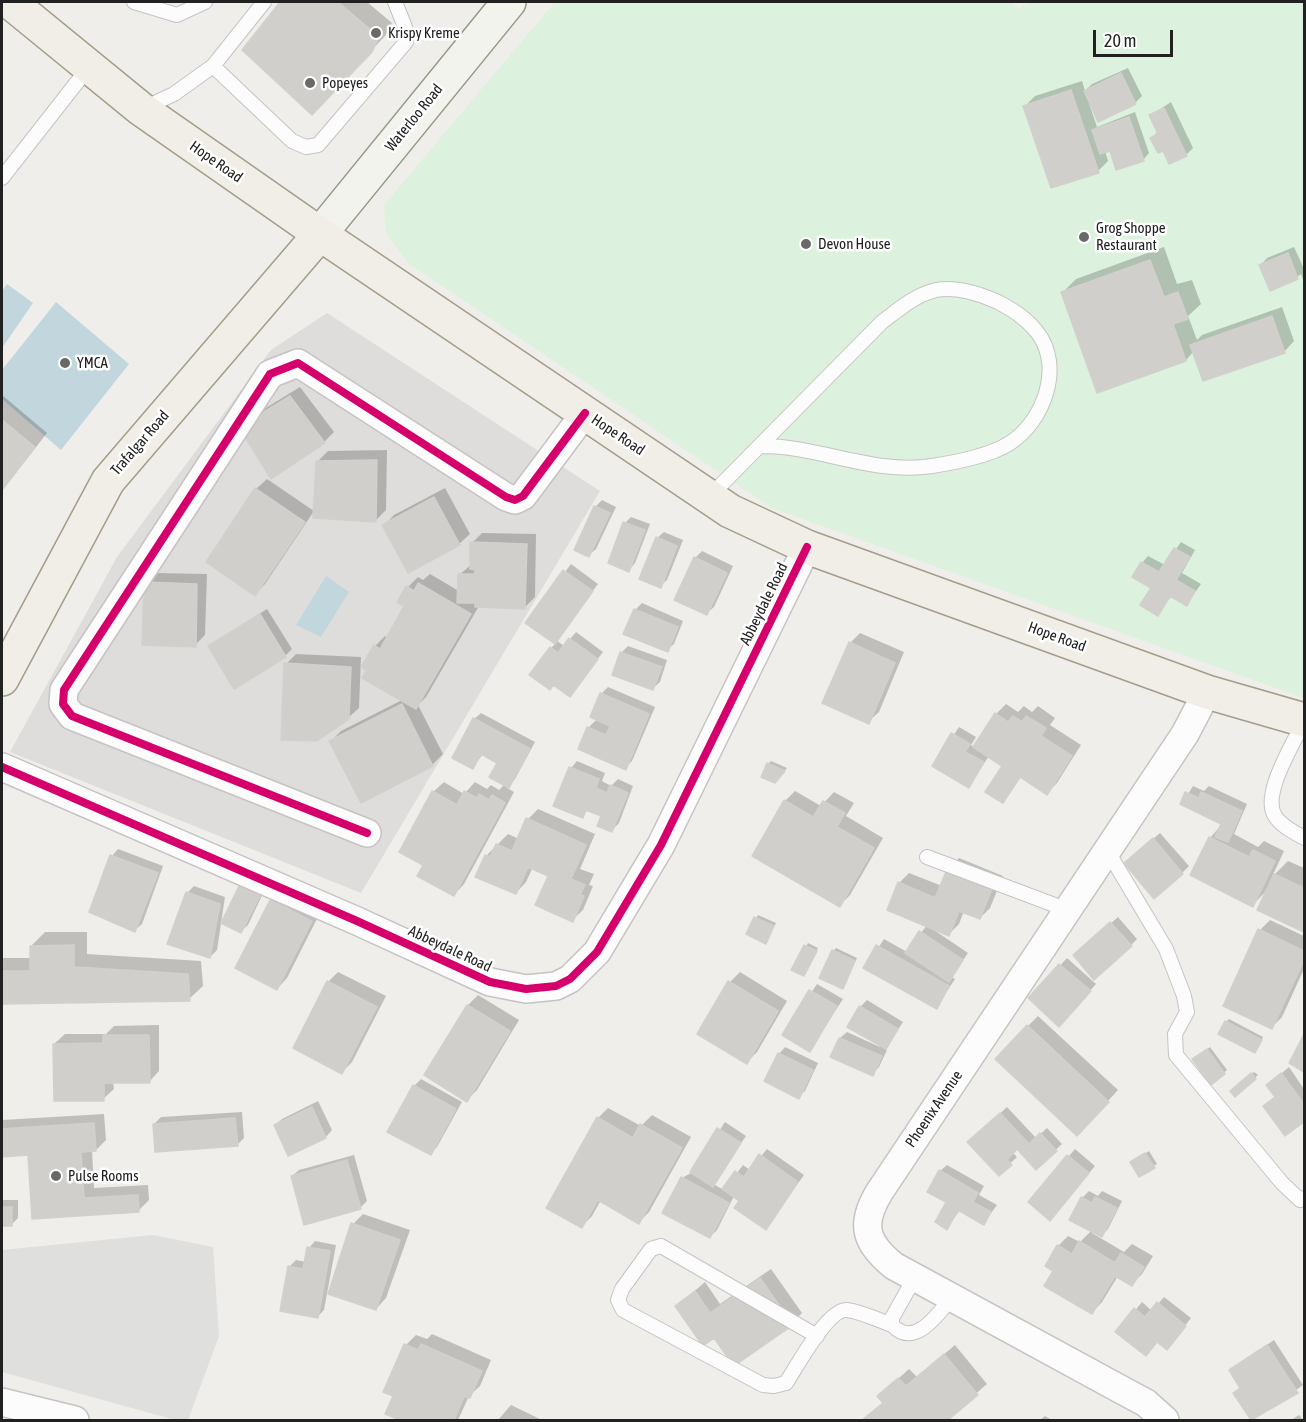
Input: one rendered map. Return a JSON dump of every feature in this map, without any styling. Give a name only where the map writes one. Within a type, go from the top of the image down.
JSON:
[{"type":"main road","name":"Hope Road","points":[[10,2],[141,109],[320,234],[730,511],[807,547],[1208,692],[1305,721]]},
{"type":"main road","name":"Waterloo Road","points":[[320,234],[509,2]]},
{"type":"main road","name":"Trafalgar Road","points":[[2,679],[108,481],[320,234]]},
{"type":"street","points":[[367,833],[72,716],[63,704],[64,690],[270,374],[298,363],[506,498],[515,500],[523,496],[585,413]]},
{"type":"street","name":"Abbeydale Road","points":[[2,767],[357,921],[490,982],[526,989],[556,986],[570,979],[597,952],[661,845],[807,547]]},
{"type":"street","name":"Phoenix Avenue","points":[[1165,1420],[1146,1403],[915,1277],[879,1254],[872,1243],[867,1222],[872,1203],[1185,734],[1208,692]]},
{"type":"street","points":[[2,1402],[75,1420]]},
{"type":"lane","points":[[134,2],[177,15],[205,2]]},
{"type":"lane","points":[[141,109],[174,94],[213,66],[264,2]]},
{"type":"lane","points":[[213,66],[292,141],[306,147],[318,145],[406,42],[405,27],[395,2]]},
{"type":"lane","points":[[2,178],[89,67]]},
{"type":"lane","points":[[709,497],[762,446],[882,322],[913,298],[939,290],[981,294],[1019,313],[1038,333],[1049,354],[1049,380],[1041,409],[1028,428],[1010,443],[986,453],[931,466],[878,467],[792,446],[762,446]]},
{"type":"lane","points":[[1305,721],[1275,783],[1270,804],[1280,822],[1305,838]]},
{"type":"lane","points":[[1107,850],[1174,965],[1187,1012],[1175,1034],[1176,1055],[1282,1183],[1300,1200],[1305,1198]]},
{"type":"lane","points":[[927,857],[1068,910]]},
{"type":"lane","points":[[817,1336],[661,1246],[651,1249],[622,1288],[618,1300],[623,1310],[763,1385],[774,1386],[786,1383],[817,1336],[837,1312],[846,1310],[892,1325],[897,1331],[909,1334],[919,1331],[931,1322],[952,1297]]},
{"type":"lane","points":[[892,1325],[892,1318],[915,1277]]},
{"type":"shaded area","points":[[327,313],[600,491],[361,893],[10,752],[117,557],[271,350]]},
{"type":"shaded area","points":[[153,1235],[213,1247],[219,1336],[188,1420],[175,1420],[2,1372],[2,1250]]},
{"type":"green space","points":[[555,2],[1012,2],[1018,9],[1029,2],[1304,2],[1304,698],[772,508],[408,263],[386,233],[384,205]]},
{"type":"water","points":[[7,284],[33,303],[2,348],[2,291]]},
{"type":"water","points":[[56,302],[129,364],[61,450],[2,399],[2,370]]},
{"type":"water","points":[[326,576],[349,592],[321,637],[296,625]]},
{"type":"building","name":"Popeyes","points":[[280,2],[338,2],[379,37],[372,52],[312,115],[242,50]]},
{"type":"building","points":[[1121,73],[1136,104],[1098,122],[1084,91]]},
{"type":"building","points":[[1071,90],[1099,173],[1051,188],[1023,106]]},
{"type":"building","points":[[1164,108],[1187,156],[1169,164],[1163,151],[1158,153],[1150,138],[1158,134],[1149,115]]},
{"type":"building","points":[[1129,117],[1144,161],[1116,170],[1110,151],[1100,154],[1092,130]]},
{"type":"building","points":[[1288,253],[1298,279],[1270,291],[1259,265]]},
{"type":"building","points":[[1150,260],[1164,297],[1178,292],[1188,319],[1173,324],[1186,361],[1097,393],[1061,292]]},
{"type":"building","points":[[1272,316],[1285,353],[1203,381],[1190,345]]},
{"type":"building","points":[[290,396],[325,443],[271,479],[239,427]]},
{"type":"building","points":[[2,420],[35,447],[2,490]]},
{"type":"building","points":[[377,460],[376,522],[313,518],[316,461]]},
{"type":"building","points":[[255,488],[305,522],[255,596],[206,562]]},
{"type":"building","points":[[434,497],[460,545],[408,573],[382,525]]},
{"type":"building","points":[[594,506],[610,513],[589,557],[574,550]]},
{"type":"building","points":[[623,522],[645,530],[629,572],[608,563]]},
{"type":"building","points":[[656,537],[677,546],[661,588],[639,579]]},
{"type":"building","points":[[470,542],[527,544],[525,609],[475,607],[475,603],[457,603],[458,574],[475,574],[475,570],[470,569]]},
{"type":"building","points":[[1174,548],[1190,557],[1176,580],[1195,591],[1187,606],[1170,596],[1158,616],[1140,605],[1151,588],[1132,577],[1141,562],[1159,572]]},
{"type":"building","points":[[694,557],[727,573],[707,615],[674,600]]},
{"type":"building","points":[[563,570],[593,591],[555,644],[525,623]]},
{"type":"building","points":[[144,582],[197,584],[196,647],[142,645]]},
{"type":"building","points":[[418,583],[471,614],[416,709],[362,678],[366,670],[361,667],[374,645],[380,649],[404,606],[397,602],[406,586],[414,591]]},
{"type":"building","points":[[634,609],[678,627],[668,652],[623,634]]},
{"type":"building","points":[[260,614],[286,657],[234,689],[208,646]]},
{"type":"building","points":[[569,638],[598,659],[570,697],[553,685],[550,690],[529,675],[550,647],[558,653]]},
{"type":"building","points":[[849,642],[895,663],[869,724],[822,703]]},
{"type":"building","points":[[620,652],[662,667],[653,690],[612,675]]},
{"type":"building","points":[[284,663],[351,667],[349,719],[317,741],[281,740]]},
{"type":"building","points":[[600,693],[649,714],[626,770],[578,749],[587,727],[606,735],[610,726],[590,717]]},
{"type":"building","points":[[402,704],[433,766],[361,803],[329,741]]},
{"type":"building","points":[[995,713],[1008,722],[1013,716],[1022,722],[1026,716],[1046,728],[1041,736],[1072,756],[1047,795],[1020,777],[1003,803],[985,792],[1002,766],[973,747]]},
{"type":"building","points":[[473,718],[530,749],[509,788],[489,777],[497,763],[481,754],[473,769],[452,758]]},
{"type":"building","points":[[951,733],[970,744],[965,752],[984,762],[969,788],[932,766]]},
{"type":"building","points":[[767,763],[785,771],[775,783],[761,777]]},
{"type":"building","points":[[569,767],[599,779],[596,788],[607,793],[610,785],[628,793],[612,832],[597,826],[601,816],[586,810],[583,818],[553,806]]},
{"type":"building","points":[[432,791],[457,805],[464,791],[477,798],[479,794],[489,800],[492,795],[505,803],[454,896],[417,876],[423,865],[399,852]]},
{"type":"building","points":[[1185,792],[1199,798],[1201,792],[1242,811],[1228,842],[1215,837],[1221,824],[1180,804]]},
{"type":"building","points":[[784,800],[813,817],[823,801],[845,813],[837,827],[874,848],[840,907],[752,856]]},
{"type":"building","points":[[526,818],[586,845],[571,879],[585,885],[580,895],[584,896],[573,922],[535,905],[548,876],[528,867],[516,894],[475,877],[485,855],[490,857],[496,844],[512,851]]},
{"type":"building","points":[[1209,837],[1249,857],[1253,850],[1275,861],[1253,907],[1190,875]]},
{"type":"building","points":[[1153,838],[1183,874],[1154,899],[1124,863]]},
{"type":"building","points":[[110,855],[158,873],[135,932],[89,912]]},
{"type":"building","points":[[948,867],[993,886],[980,919],[959,911],[949,936],[887,910],[898,882],[935,898]]},
{"type":"building","points":[[1274,874],[1304,888],[1304,932],[1257,910]]},
{"type":"building","points":[[241,882],[262,892],[241,933],[221,923]]},
{"type":"building","points":[[186,892],[220,904],[210,958],[167,944]]},
{"type":"building","points":[[270,900],[312,921],[277,990],[235,968]]},
{"type":"building","points":[[754,917],[774,926],[766,944],[746,934]]},
{"type":"building","points":[[1110,922],[1132,946],[1094,980],[1073,955]]},
{"type":"building","points":[[1258,929],[1304,951],[1304,960],[1272,1029],[1223,1006]]},
{"type":"building","points":[[919,931],[963,960],[949,982],[905,953]]},
{"type":"building","points":[[74,945],[74,967],[188,974],[190,1001],[2,1004],[2,971],[30,971],[30,946]]},
{"type":"building","points":[[804,945],[817,951],[804,976],[791,970]]},
{"type":"building","points":[[876,945],[949,986],[937,1009],[863,968]]},
{"type":"building","points":[[832,950],[855,961],[843,989],[819,978]]},
{"type":"building","points":[[1059,964],[1091,991],[1059,1027],[1028,998]]},
{"type":"building","points":[[327,981],[377,1007],[342,1074],[293,1048]]},
{"type":"building","points":[[728,981],[778,1011],[747,1064],[697,1034]]},
{"type":"building","points":[[809,990],[837,1006],[810,1052],[782,1035]]},
{"type":"building","points":[[467,1005],[510,1031],[467,1102],[424,1075]]},
{"type":"building","points":[[859,1006],[898,1029],[886,1049],[847,1027]]},
{"type":"building","points":[[1225,1021],[1262,1040],[1255,1053],[1218,1034]]},
{"type":"building","points":[[1027,1025],[1109,1102],[1077,1136],[995,1059]]},
{"type":"building","points":[[1304,1034],[1304,1072],[1289,1063]]},
{"type":"building","points":[[103,1035],[149,1035],[150,1083],[104,1083],[104,1101],[54,1101],[53,1044],[103,1043]]},
{"type":"building","points":[[839,1038],[882,1056],[873,1076],[830,1057]]},
{"type":"building","points":[[1207,1049],[1225,1074],[1211,1085],[1192,1059]]},
{"type":"building","points":[[778,1053],[813,1070],[799,1099],[764,1081]]},
{"type":"building","points":[[1251,1073],[1256,1079],[1235,1097],[1230,1091]]},
{"type":"building","points":[[1281,1073],[1304,1104],[1304,1122],[1285,1136],[1263,1106],[1275,1097],[1266,1085]]},
{"type":"building","points":[[413,1085],[456,1109],[431,1155],[387,1132]]},
{"type":"building","points":[[312,1107],[326,1138],[288,1156],[274,1125]]},
{"type":"building","points":[[1000,1113],[1029,1144],[1040,1133],[1057,1151],[1036,1170],[1017,1149],[1007,1160],[1012,1165],[999,1176],[967,1142]]},
{"type":"building","points":[[597,1117],[633,1138],[640,1124],[682,1148],[639,1224],[598,1200],[582,1228],[546,1208]]},
{"type":"building","points":[[235,1118],[238,1146],[155,1152],[153,1124]]},
{"type":"building","name":"Pulse Rooms","points":[[94,1123],[96,1151],[81,1152],[84,1198],[138,1195],[139,1212],[32,1219],[28,1155],[2,1157],[2,1129]]},
{"type":"building","points":[[717,1128],[741,1143],[713,1187],[690,1172]]},
{"type":"building","points":[[1145,1153],[1155,1168],[1139,1177],[1130,1162]]},
{"type":"building","points":[[759,1154],[798,1182],[766,1230],[734,1208],[739,1201],[722,1189],[735,1171],[744,1177]]},
{"type":"building","points":[[1067,1155],[1089,1173],[1050,1221],[1028,1202]]},
{"type":"building","points":[[347,1160],[361,1209],[304,1225],[291,1176]]},
{"type":"building","points":[[939,1170],[978,1193],[973,1202],[991,1212],[984,1225],[958,1210],[947,1230],[935,1222],[946,1202],[927,1192]]},
{"type":"building","points":[[681,1177],[729,1203],[710,1238],[662,1213]]},
{"type":"building","points":[[1081,1197],[1092,1203],[1095,1197],[1117,1208],[1102,1237],[1069,1220]]},
{"type":"building","points":[[2,1207],[12,1207],[12,1226],[2,1226]]},
{"type":"building","points":[[351,1223],[400,1240],[376,1310],[328,1294]]},
{"type":"building","points":[[1079,1241],[1115,1263],[1121,1253],[1144,1267],[1132,1286],[1115,1276],[1092,1314],[1044,1286],[1053,1271],[1045,1266],[1057,1245],[1072,1254]]},
{"type":"building","points":[[307,1247],[330,1251],[318,1318],[280,1311],[288,1266],[303,1269]]},
{"type":"building","points":[[760,1278],[793,1325],[734,1366],[714,1338],[703,1346],[675,1306],[695,1291],[710,1313]]},
{"type":"building","points":[[1157,1302],[1186,1326],[1167,1350],[1157,1342],[1146,1356],[1115,1332],[1134,1308],[1145,1317]]},
{"type":"building","points":[[404,1344],[418,1350],[421,1344],[482,1371],[470,1398],[464,1397],[454,1420],[400,1420],[385,1414],[393,1396],[383,1392]]},
{"type":"building","points":[[1267,1345],[1298,1393],[1251,1420],[1233,1393],[1240,1388],[1229,1370]]},
{"type":"building","points":[[944,1354],[978,1395],[948,1420],[862,1420],[883,1403],[877,1396],[898,1378],[906,1386]]},
{"type":"cycle path","points":[[367,833],[72,716],[63,704],[64,690],[270,374],[298,363],[506,497],[515,500],[523,496],[585,413]]},
{"type":"cycle path","points":[[2,767],[357,921],[490,982],[526,989],[556,986],[570,979],[597,952],[661,845],[807,547]]},
{"type":"place","name":"Krispy Kreme","points":[[376,33]]},
{"type":"place","name":"Popeyes","points":[[310,83]]},
{"type":"place","name":"Grog Shoppe Restaurant","points":[[1084,237]]},
{"type":"place","name":"Devon House","points":[[806,244]]},
{"type":"place","name":"YMCA","points":[[65,363]]},
{"type":"place","name":"Pulse Rooms","points":[[56,1176]]}]
